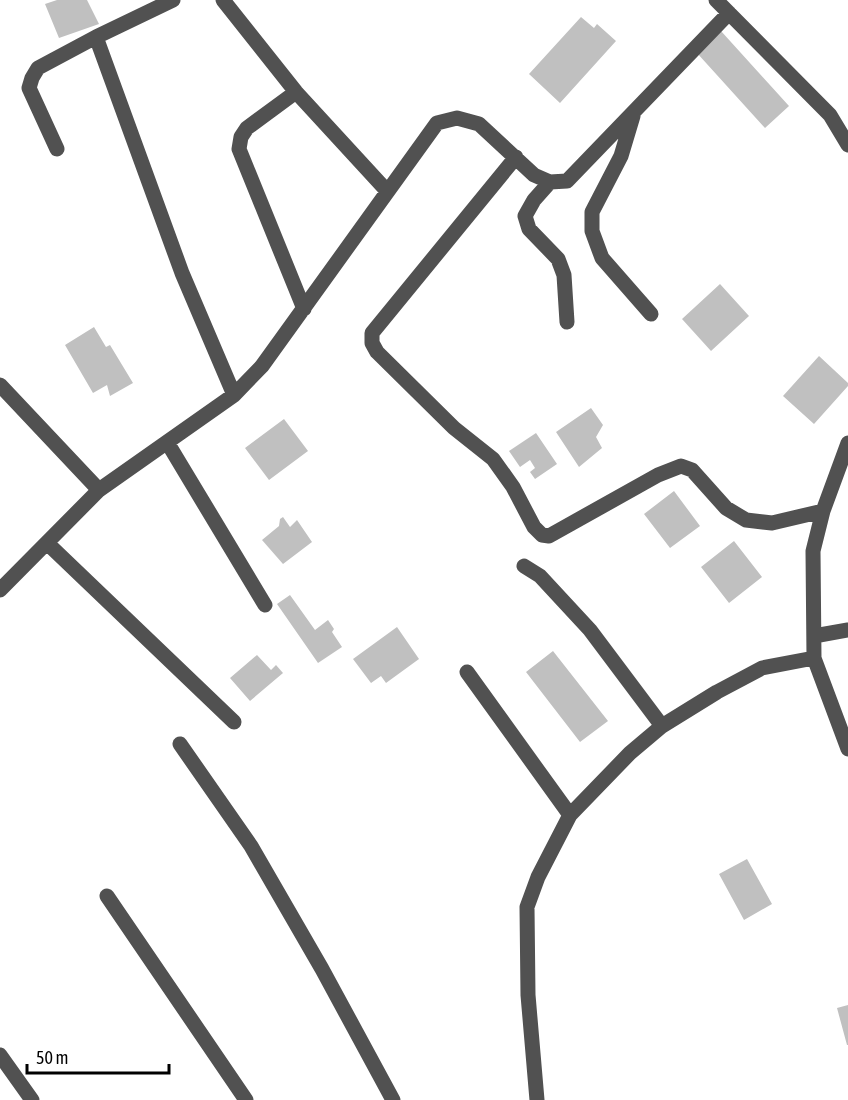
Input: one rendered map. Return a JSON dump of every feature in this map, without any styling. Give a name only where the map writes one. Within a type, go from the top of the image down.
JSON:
[{"type":"street","points":[[57,149],[29,88],[38,68],[173,0]]},
{"type":"street","points":[[224,0],[296,92],[387,191]]},
{"type":"street","points":[[716,0],[830,115],[848,145]]},
{"type":"street","points":[[0,590],[99,490],[234,395],[262,366],[437,123],[457,118],[479,123],[534,175],[550,182],[567,181],[729,13]]},
{"type":"street","points":[[96,37],[182,273],[234,395]]},
{"type":"street","points":[[296,92],[247,128],[241,137],[239,149],[304,309]]},
{"type":"street","points":[[633,113],[621,156],[592,212],[592,231],[602,258],[651,314]]},
{"type":"street","points":[[516,157],[372,333],[372,344],[377,352],[454,428],[493,459],[513,487],[534,527],[542,535],[549,536],[658,475],[681,466],[692,470],[726,508],[746,520],[772,523],[823,511]]},
{"type":"street","points":[[550,182],[534,200],[525,216],[530,229],[558,259],[564,275],[567,322]]},
{"type":"street","points":[[0,385],[99,490]]},
{"type":"street","points":[[167,442],[265,605]]},
{"type":"street","points":[[848,443],[823,511],[813,551],[814,658],[848,749]]},
{"type":"street","points":[[47,543],[234,722]]},
{"type":"street","points":[[525,566],[540,576],[590,630],[662,726]]},
{"type":"street","points":[[814,636],[848,630]]},
{"type":"street","points":[[537,1100],[528,995],[527,907],[538,877],[570,815],[630,753],[662,726],[717,692],[762,668],[814,658]]},
{"type":"street","points":[[467,672],[570,815]]},
{"type":"street","points":[[180,744],[251,846],[322,969],[393,1100]]},
{"type":"street","points":[[107,896],[246,1100]]},
{"type":"street","points":[[0,1055],[32,1100]]},
{"type":"building","points":[[57,0],[87,0],[99,24],[59,38],[45,4]]},
{"type":"building","points":[[581,17],[594,28],[597,24],[616,41],[560,103],[529,74]]},
{"type":"building","points":[[721,31],[789,106],[765,128],[697,53]]},
{"type":"building","points":[[720,284],[749,316],[711,351],[682,319]]},
{"type":"building","points":[[94,327],[106,347],[110,345],[133,383],[110,396],[107,385],[93,393],[65,345]]},
{"type":"building","points":[[819,356],[848,383],[848,386],[814,424],[783,396]]},
{"type":"building","points":[[591,408],[603,425],[596,437],[602,448],[579,467],[556,432]]},
{"type":"building","points":[[284,419],[308,451],[269,480],[245,448]]},
{"type":"building","points":[[536,433],[557,464],[535,479],[530,472],[535,468],[530,460],[520,467],[509,451]]},
{"type":"building","points":[[674,491],[700,526],[670,548],[644,514]]},
{"type":"building","points":[[283,517],[290,527],[297,520],[312,542],[283,564],[262,540],[279,526],[280,519]]},
{"type":"building","points":[[734,541],[762,577],[729,603],[701,567]]},
{"type":"building","points":[[290,595],[315,630],[328,620],[334,629],[332,632],[342,647],[318,663],[277,604]]},
{"type":"building","points":[[397,627],[419,659],[386,683],[381,676],[371,683],[353,659]]},
{"type":"building","points":[[553,651],[608,721],[580,742],[526,672]]},
{"type":"building","points":[[257,655],[271,670],[276,665],[283,673],[250,701],[230,678]]},
{"type":"building","points":[[747,859],[772,904],[744,920],[719,874]]},
{"type":"building","points":[[848,1005],[848,1045],[847,1045],[837,1008]]}]
